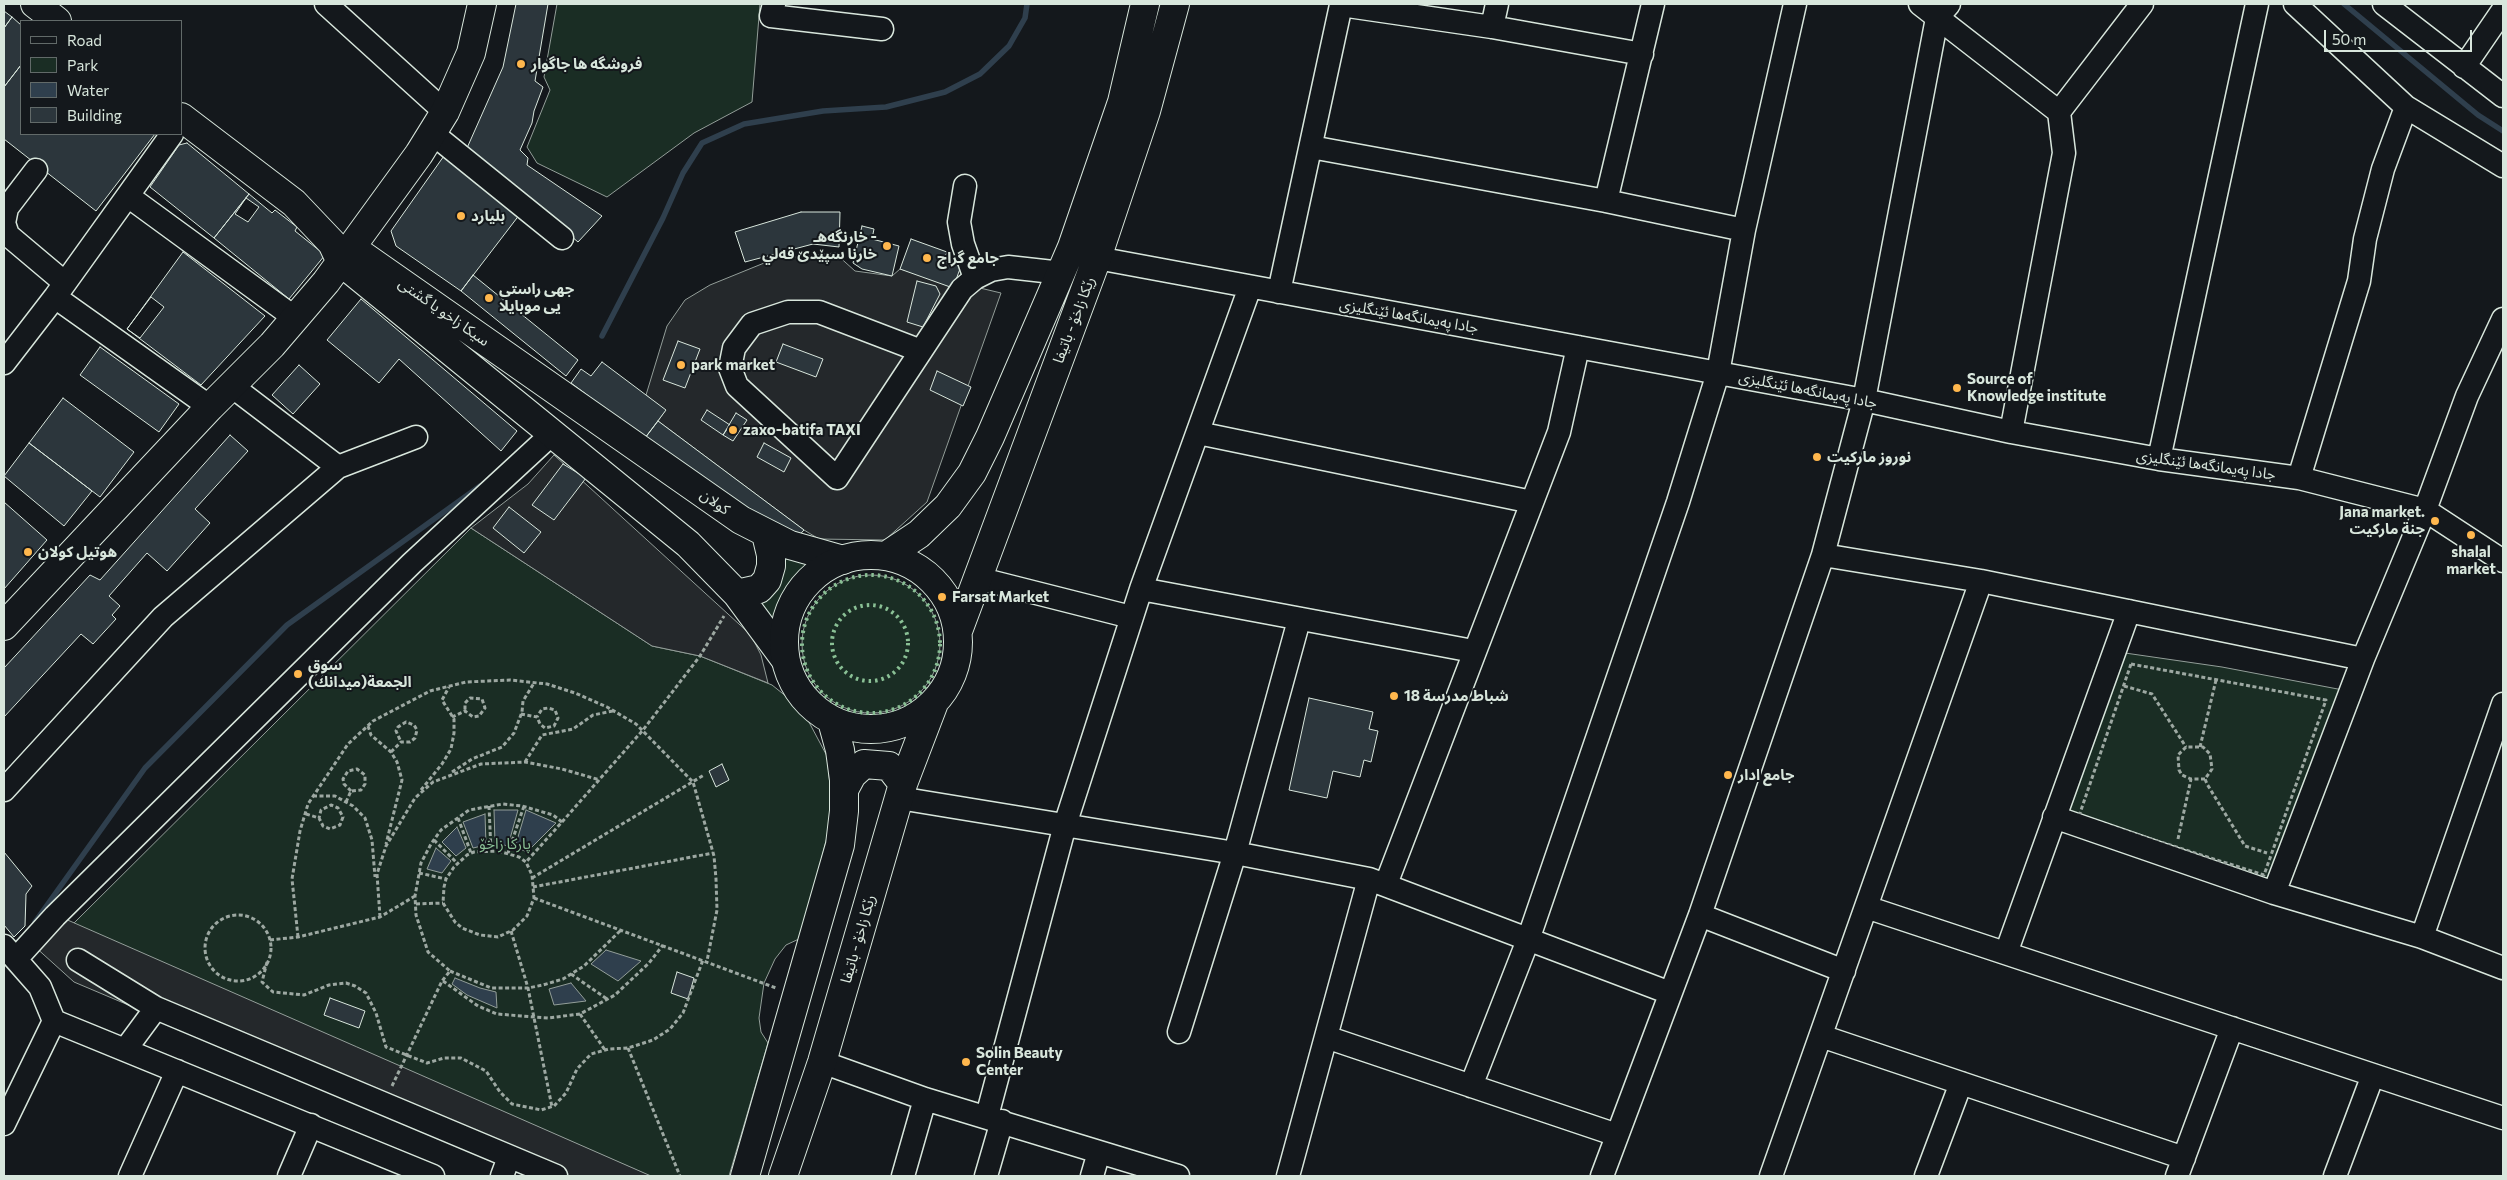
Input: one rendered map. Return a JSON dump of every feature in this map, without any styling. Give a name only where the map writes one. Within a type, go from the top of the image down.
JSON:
[{"type":"main road","points":[[35,4],[56,20]]},
{"type":"main road","points":[[4,626],[210,407],[233,387],[295,318],[347,255],[439,123],[471,53],[482,4]]},
{"type":"main road","name":"رێکا زاخۆ - باتیفا","points":[[886,556],[919,534],[948,506],[972,473],[990,438],[1062,273],[1122,102],[1145,4]]},
{"type":"main road","name":"رێکا زاخۆ - باتیفا","points":[[958,631],[1097,258],[1146,111],[1175,4]]},
{"type":"main road","name":"سیکا زاخو یا گشتى","points":[[182,125],[294,203],[332,243],[347,255],[536,376],[599,422]]},
{"type":"main road","points":[[347,255],[553,433],[688,544],[737,594],[785,658]]},
{"type":"main road","name":"كولان","points":[[599,422],[741,520],[766,534],[816,554],[843,560]]},
{"type":"main road","points":[[737,594],[759,589],[767,580],[771,566],[771,555],[766,534]]},
{"type":"main road","points":[[864,555],[886,556],[908,563],[926,574],[941,590],[952,610],[958,631],[957,657],[949,682],[934,703],[912,720],[886,729],[858,729],[832,721],[810,706],[794,684],[785,658],[784,634],[790,610],[802,588],[820,571],[843,560],[864,555]]},
{"type":"main road","name":"رێکا زاخۆ - باتیفا","points":[[783,1176],[822,1062],[901,791],[934,703]]},
{"type":"main road","points":[[745,1176],[840,844],[844,790],[840,750],[832,721]]},
{"type":"main road","points":[[844,790],[852,775],[864,764],[889,766],[901,791]]},
{"type":"street","points":[[326,4],[439,123],[562,238]]},
{"type":"street","points":[[774,4],[771,16],[882,29]]},
{"type":"street","points":[[1492,27],[1497,4]]},
{"type":"street","points":[[1606,201],[1653,4]]},
{"type":"street","points":[[1470,1086],[1528,940],[1678,502],[1718,373],[1744,230],[1795,4]]},
{"type":"street","points":[[2059,112],[2142,4]]},
{"type":"street","points":[[2159,459],[2257,4]]},
{"type":"street","points":[[2294,4],[2406,107],[2503,166]]},
{"type":"street","points":[[2384,4],[2503,96]]},
{"type":"street","points":[[1279,292],[1341,5],[1492,27],[1642,54]]},
{"type":"street","points":[[1602,1176],[1700,915],[1823,555],[1864,400],[1935,8],[2059,112],[2064,153],[2011,432]]},
{"type":"street","points":[[2464,67],[2503,10]]},
{"type":"street","points":[[2299,478],[2359,281],[2365,239],[2383,169],[2406,107]]},
{"type":"street","points":[[4,363],[60,290],[171,135]]},
{"type":"street","points":[[1311,147],[1606,201],[1744,230]]},
{"type":"street","points":[[36,170],[7,208],[4,223],[8,234],[60,290],[210,407]]},
{"type":"street","points":[[965,186],[959,222],[963,244],[975,278]]},
{"type":"street","points":[[128,196],[295,318]]},
{"type":"street","name":"جادا په‌يمانگه‌ها ئێنگليزى","points":[[1097,258],[1864,400],[2011,432],[2159,459],[2299,478],[2425,510],[2503,561]]},
{"type":"street","points":[[921,351],[819,312],[788,312],[752,324],[734,348],[730,368],[737,386],[837,478],[921,351],[952,302],[975,278],[990,270],[1008,267],[1062,273]]},
{"type":"street","points":[[986,1176],[994,1119],[1065,824],[1140,589],[1250,287]]},
{"type":"street","points":[[2274,892],[2279,857],[2364,660],[2425,510],[2467,396],[2503,319]]},
{"type":"street","points":[[1288,1176],[1326,1037],[1378,881],[1474,651],[1559,432],[1578,347]]},
{"type":"street","points":[[233,387],[338,467]]},
{"type":"street","points":[[433,1176],[54,1021],[40,987],[10,953],[55,916],[412,563],[553,433]]},
{"type":"street","points":[[1198,433],[1532,502]]},
{"type":"street","points":[[4,790],[163,617],[338,467],[416,437]]},
{"type":"street","points":[[1823,555],[1981,581],[2364,660]]},
{"type":"street","points":[[977,578],[1131,617]]},
{"type":"street","points":[[1771,1176],[1981,581]]},
{"type":"street","points":[[1140,589],[1474,651]]},
{"type":"street","points":[[2006,953],[2054,817],[2114,683],[2129,611]]},
{"type":"street","points":[[1179,1032],[1235,852],[1299,620]]},
{"type":"street","points":[[2422,937],[2503,704]]},
{"type":"street","points":[[901,791],[1065,824],[1235,852],[1378,881],[1528,940],[1670,992]]},
{"type":"street","points":[[2054,817],[2175,852],[2274,892],[2422,937],[2503,968]]},
{"type":"street","points":[[1866,907],[2503,1118]]},
{"type":"street","points":[[1700,915],[1844,971]]},
{"type":"street","points":[[78,960],[156,1008],[384,1104],[506,1166],[556,1176]]},
{"type":"street","points":[[125,1050],[156,1008]]},
{"type":"street","points":[[4,1124],[54,1021]]},
{"type":"street","points":[[1821,1036],[1961,1083],[2180,1167],[2232,1028]]},
{"type":"street","points":[[1326,1037],[1617,1135]]},
{"type":"street","points":[[822,1062],[925,1099],[1178,1176]]},
{"type":"street","points":[[130,1176],[177,1070]]},
{"type":"street","points":[[2335,1176],[2373,1075]]},
{"type":"street","points":[[1926,1176],[1961,1083]]},
{"type":"street","points":[[903,1176],[925,1099]]},
{"type":"street","points":[[288,1176],[311,1125]]},
{"type":"street","points":[[1092,1176],[1099,1152]]},
{"type":"path","points":[[526,862],[643,730],[700,656],[737,594]]},
{"type":"path","points":[[2131,664],[2326,700],[2279,857],[2264,875],[2175,852],[2079,816],[2114,683],[2131,664]]},
{"type":"path","points":[[267,962],[262,971],[250,978],[238,981],[224,978],[208,963],[205,950],[210,931],[217,922],[229,916],[239,915],[252,918],[262,927],[270,940],[270,952],[262,982],[273,992],[304,995],[329,984],[355,986],[366,993],[376,1013],[386,1047],[427,1063],[444,1058],[461,1058],[486,1071],[500,1092],[512,1104],[541,1110],[552,1107],[566,1093],[577,1069],[591,1054],[605,1050],[628,1048],[653,1040],[670,1029],[683,1013],[705,960],[717,910],[713,853],[693,782],[643,730],[614,710],[575,693],[534,683],[510,680],[466,682],[430,691],[401,705],[368,726],[348,744],[313,796],[306,814],[292,879],[298,937]]},
{"type":"path","points":[[2200,747],[2216,680]]},
{"type":"path","points":[[446,776],[472,760],[502,747],[514,733],[521,714],[523,701],[534,683]]},
{"type":"path","points":[[2114,683],[2152,694],[2186,747]]},
{"type":"path","points":[[386,846],[415,798],[442,764],[451,749],[454,733],[452,717],[442,700],[450,686]]},
{"type":"path","points":[[470,698],[482,699],[485,708],[479,716],[473,716],[465,711],[465,703],[470,698]]},
{"type":"path","points":[[548,708],[555,710],[558,718],[554,726],[546,728],[540,724],[537,717],[542,709],[548,708]]},
{"type":"path","points":[[525,762],[542,735],[573,729],[593,715],[614,710]]},
{"type":"path","points":[[452,717],[465,711]]},
{"type":"path","points":[[521,714],[537,717]]},
{"type":"path","points":[[391,752],[401,742],[410,742],[415,738],[417,730],[414,724],[406,722],[398,727],[396,732],[401,742]]},
{"type":"path","points":[[368,726],[371,735],[391,752],[397,762],[402,780],[386,846],[377,874],[380,917]]},
{"type":"path","points":[[2186,747],[2200,747],[2210,754],[2212,769],[2205,779],[2191,779],[2179,770],[2178,755],[2186,747]]},
{"type":"path","points":[[415,798],[433,782],[481,764],[525,762],[562,769],[600,780]]},
{"type":"path","points":[[358,770],[365,775],[365,784],[361,790],[351,791],[344,784],[343,779],[348,771],[358,770]]},
{"type":"path","points":[[532,878],[704,775]]},
{"type":"path","points":[[2175,852],[2191,779]]},
{"type":"path","points":[[2205,779],[2245,846],[2279,857]]},
{"type":"path","points":[[346,802],[351,791]]},
{"type":"path","points":[[313,796],[335,796],[353,806],[365,818],[372,840],[373,864],[378,890]]},
{"type":"path","points":[[562,822],[553,815],[524,806],[503,804],[468,810],[441,830],[421,863],[415,896],[421,935],[428,952],[450,971],[492,988],[528,988],[563,979],[584,966],[621,930]]},
{"type":"path","points":[[331,805],[338,808],[343,817],[340,825],[333,829],[322,826],[319,818],[321,810],[331,805]]},
{"type":"path","points":[[489,806],[491,851]]},
{"type":"path","points":[[508,852],[524,806]]},
{"type":"path","points":[[306,814],[319,818]]},
{"type":"path","points":[[458,818],[471,853]]},
{"type":"path","points":[[434,840],[458,864]]},
{"type":"path","points":[[508,852],[526,862],[532,878],[534,898],[527,916],[511,930],[498,937],[472,933],[454,922],[443,903],[446,879],[458,864],[471,853],[508,852]]},
{"type":"path","points":[[533,887],[713,853]]},
{"type":"path","points":[[419,872],[446,879]]},
{"type":"path","points":[[270,940],[298,937],[380,917],[415,896]]},
{"type":"path","points":[[534,898],[705,960],[796,996]]},
{"type":"path","points":[[416,904],[443,903]]},
{"type":"path","points":[[511,930],[528,988],[552,1107]]},
{"type":"path","points":[[442,981],[478,1006],[496,1014],[533,1018],[580,1014],[608,999],[650,963],[663,945]]},
{"type":"path","points":[[384,1104],[442,981],[450,971]]},
{"type":"path","points":[[571,974],[608,999]]},
{"type":"path","points":[[580,1014],[605,1050]]},
{"type":"path","points":[[628,1048],[680,1176]]},
{"type":"green space","points":[[557,4],[760,4],[752,102],[694,133],[607,197],[537,163],[527,147],[550,90],[544,77]]},
{"type":"green space","name":"پارکا زاخۆ","points":[[471,528],[652,646],[700,656],[772,685],[802,709],[827,756],[833,814],[801,938],[786,945],[775,959],[764,983],[759,1018],[761,1032],[768,1043],[729,1176],[650,1176],[73,924]]},
{"type":"green space","points":[[776,546],[816,563],[793,581],[778,610],[777,631],[750,598]]},
{"type":"green space","points":[[871,575],[897,580],[909,586],[920,595],[929,606],[935,618],[940,644],[935,670],[929,682],[920,693],[909,702],[897,708],[871,713],[845,708],[833,702],[822,693],[813,682],[807,670],[802,644],[807,618],[813,606],[822,595],[833,586],[845,580]]},
{"type":"green space","points":[[2125,653],[2222,667],[2343,690],[2269,884],[2064,821]]},
{"type":"shaded area","points":[[835,253],[855,271],[892,276],[900,269],[1001,293],[927,502],[885,540],[819,539],[804,530],[658,421],[665,411],[646,395],[667,326],[685,300],[710,285],[774,259]]},
{"type":"shaded area","points":[[554,455],[751,635],[761,655],[768,683],[700,656],[652,646],[471,528],[528,484]]},
{"type":"shaded area","points":[[63,918],[651,1176],[532,1176],[74,982],[33,945]]},
{"type":"water","points":[[494,810],[518,810],[508,846],[495,843]]},
{"type":"water","points":[[526,810],[556,823],[527,852],[515,847]]},
{"type":"water","points":[[485,814],[486,845],[473,848],[463,822]]},
{"type":"water","points":[[457,827],[466,848],[456,856],[442,842]]},
{"type":"water","points":[[436,848],[451,861],[442,873],[427,869]]},
{"type":"water","points":[[606,950],[641,961],[618,981],[591,964]]},
{"type":"water","points":[[455,978],[496,992],[497,1008],[467,995],[452,984]]},
{"type":"water","points":[[571,983],[586,1001],[554,1005],[549,989]]},
{"type":"building","points":[[516,4],[548,4],[535,81],[543,87],[534,111],[532,123],[520,150],[528,158],[527,165],[602,216],[578,242],[467,148],[503,67]]},
{"type":"building","points":[[4,11],[12,17],[4,28]]},
{"type":"building","points":[[12,17],[20,24],[20,66],[4,87],[4,28]]},
{"type":"building","points":[[20,66],[20,135],[154,135],[96,211],[4,139],[4,87]]},
{"type":"building","points":[[187,143],[249,194],[214,238],[150,187],[179,145]]},
{"type":"building","points":[[446,153],[520,214],[461,291],[396,246],[391,231]]},
{"type":"building","points":[[249,194],[272,213],[275,210],[297,227],[295,231],[325,255],[289,299],[214,238]]},
{"type":"building","points":[[246,198],[259,207],[248,222],[235,214]]},
{"type":"building","points":[[801,212],[840,212],[839,247],[813,244],[745,262],[735,232]]},
{"type":"building","points":[[862,226],[874,229],[872,239],[899,246],[892,276],[862,269],[853,263]]},
{"type":"building","points":[[911,239],[947,252],[944,260],[961,266],[953,288],[900,269]]},
{"type":"building","points":[[183,252],[265,316],[201,385],[127,329]]},
{"type":"building","points":[[473,275],[578,360],[566,376],[461,291]]},
{"type":"building","points":[[917,281],[936,286],[940,294],[923,327],[907,322]]},
{"type":"building","points":[[151,297],[164,307],[140,338],[127,329]]},
{"type":"building","points":[[361,299],[517,431],[501,451],[399,359],[379,383],[327,340]]},
{"type":"building","name":"park market","points":[[678,341],[700,349],[685,388],[663,380]]},
{"type":"building","points":[[783,344],[823,359],[816,377],[776,362]]},
{"type":"building","points":[[100,347],[179,404],[159,432],[80,375]]},
{"type":"building","points":[[602,362],[666,410],[645,438],[571,383],[581,369],[591,376]]},
{"type":"building","points":[[299,365],[320,384],[293,414],[272,395]]},
{"type":"building","points":[[937,371],[971,387],[963,406],[930,390]]},
{"type":"building","points":[[63,398],[134,452],[100,497],[29,443]]},
{"type":"building","points":[[707,410],[730,425],[723,435],[701,420]]},
{"type":"building","name":"zaxo-batifa TAXI","points":[[736,413],[747,420],[733,441],[723,435]]},
{"type":"building","points":[[658,421],[804,530],[793,542],[645,438]]},
{"type":"building","points":[[230,435],[248,451],[195,509],[210,523],[167,571],[147,553],[109,596],[120,606],[112,615],[116,619],[93,644],[81,634],[4,717],[4,668],[90,575],[100,580]]},
{"type":"building","points":[[29,443],[92,491],[64,526],[4,476]]},
{"type":"building","points":[[764,443],[791,458],[784,472],[757,457]]},
{"type":"building","points":[[563,464],[586,478],[554,520],[532,505]]},
{"type":"building","points":[[4,502],[47,540],[4,589]]},
{"type":"building","points":[[509,507],[541,532],[524,553],[493,528]]},
{"type":"building","points":[[1309,698],[1373,712],[1369,729],[1378,731],[1371,762],[1364,760],[1360,777],[1333,771],[1327,798],[1289,790]]},
{"type":"building","points":[[722,764],[729,780],[716,787],[709,771]]},
{"type":"building","points":[[4,852],[32,886],[26,894],[25,926],[14,937],[4,925]]},
{"type":"building","points":[[677,972],[694,978],[688,999],[671,993]]},
{"type":"building","points":[[330,998],[365,1011],[359,1028],[324,1015]]},
{"type":"waterway","points":[[602,336],[663,218],[683,173],[702,143],[744,124],[823,111],[886,107],[945,92],[980,74],[1009,46],[1025,18],[1027,4]]},
{"type":"waterway","points":[[2344,4],[2478,115],[2503,131]]},
{"type":"waterway","points":[[35,922],[145,768],[287,625],[480,486]]},
{"type":"hedge","points":[[871,575],[897,580],[909,586],[920,595],[929,606],[935,618],[940,644],[935,670],[929,682],[920,693],[909,702],[897,708],[871,713],[845,708],[833,702],[822,693],[813,682],[807,670],[802,644],[807,618],[813,606],[822,595],[833,586],[845,580],[871,575]]},
{"type":"hedge","points":[[863,605],[877,605],[891,611],[902,622],[908,636],[908,643],[905,658],[897,670],[877,681],[863,681],[849,675],[838,664],[832,650],[832,636],[838,622],[849,611],[863,605]]},
{"type":"place","name":"فروشگه ها جاگوار","points":[[521,64]]},
{"type":"place","name":"بليارد","points":[[461,216]]},
{"type":"place","name":"خارنگه‌هـ - خارنا سپێدێ قه‌لي","points":[[887,246]]},
{"type":"place","name":"جامع گراج","points":[[927,258]]},
{"type":"place","name":"جهى راستى يى موبايلا","points":[[489,298]]},
{"type":"place","name":"park market","points":[[681,365]]},
{"type":"place","name":"Source of Knowledge institute","points":[[1957,388]]},
{"type":"place","name":"zaxo-batifa TAXI","points":[[733,430]]},
{"type":"place","name":"نوروز ماركيت","points":[[1817,457]]},
{"type":"place","name":"Jana market. جنة ماركيت","points":[[2435,521]]},
{"type":"place","name":"shalal market","points":[[2471,535]]},
{"type":"place","name":"هوتيل كولان","points":[[28,552]]},
{"type":"place","name":"Farsat Market","points":[[942,597]]},
{"type":"place","name":"سوق الجمعة(ميدانك)","points":[[298,674]]},
{"type":"place","name":"18 شباط مدرسة","points":[[1394,696]]},
{"type":"place","name":"جامع ادار","points":[[1728,775]]},
{"type":"place","name":"Solin Beauty Center","points":[[966,1062]]}]
